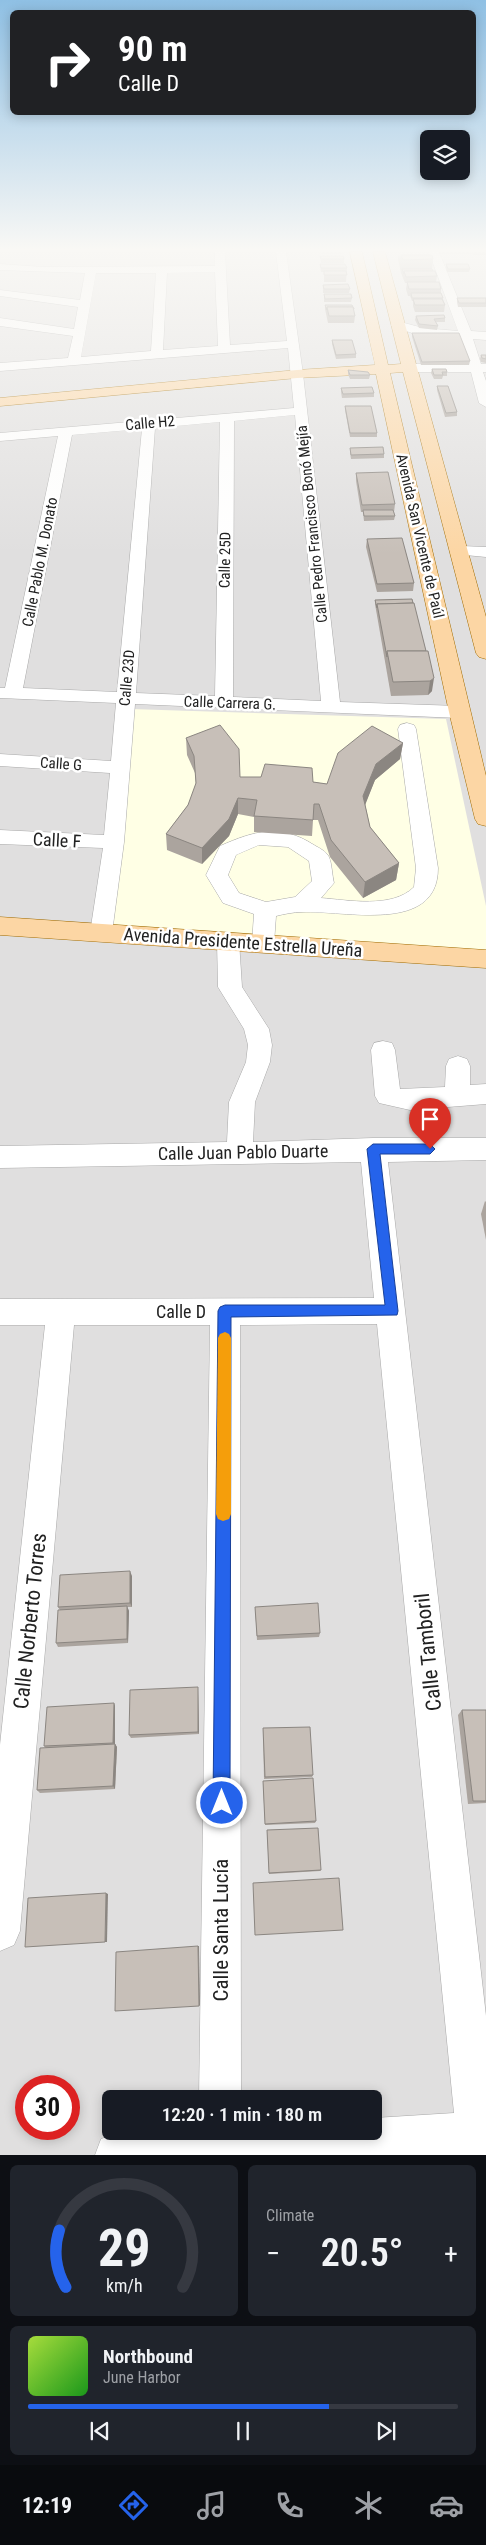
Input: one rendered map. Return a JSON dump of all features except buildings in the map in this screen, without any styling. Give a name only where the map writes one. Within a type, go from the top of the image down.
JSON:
[{"type":"main road","name":"Avenida San Vicente de Paúl","points":[[379,353],[459,712],[486,820]]},
{"type":"main road","name":"Avenida San Vicente de Paúl","points":[[403,353],[461,552],[486,653]]},
{"type":"main road","points":[[0,402],[297,374],[407,368]]},
{"type":"main road","name":"Avenida Presidente Estrella Ureña","points":[[0,926],[486,959]]},
{"type":"street","points":[[74,361],[76,353]]},
{"type":"street","points":[[0,367],[173,353]]},
{"type":"street","name":"Calle Pedro Francisco Bonó Mejía","points":[[293,353],[330,707]]},
{"type":"street","points":[[474,353],[481,368],[486,403]]},
{"type":"street","points":[[407,368],[481,368]]},
{"type":"street","name":"Calle H2","points":[[0,437],[300,411]]},
{"type":"street","name":"Calle 25D","points":[[224,703],[227,416]]},
{"type":"street","name":"Calle 23D","points":[[101,933],[114,842],[121,768],[125,699],[149,424]]},
{"type":"street","name":"Calle Pablo M. Donato","points":[[7,693],[66,431]]},
{"type":"street","points":[[461,552],[486,552]]},
{"type":"street","name":"Calle Carrera G.","points":[[7,693],[459,712]]},
{"type":"street","points":[[302,904],[323,883],[319,858],[293,841],[257,838],[227,851],[217,875],[232,898],[265,910],[302,904],[376,907],[402,904],[419,896],[427,883],[427,868],[407,729]]},
{"type":"street","name":"Calle G","points":[[0,760],[121,768]]},
{"type":"street","name":"Calle F","points":[[0,837],[114,842]]},
{"type":"street","points":[[263,943],[265,910]]},
{"type":"street","points":[[228,941],[232,994],[255,1025],[260,1043],[260,1055],[242,1106],[240,1152]]},
{"type":"street","points":[[383,1050],[388,1096],[398,1100],[457,1098],[486,1094]]},
{"type":"street","points":[[457,1098],[458,1066]]},
{"type":"street","name":"Calle Juan Pablo Duarte","points":[[0,1157],[486,1148]]},
{"type":"street","name":"Calle Tamboril","points":[[373,1149],[481,2141]]},
{"type":"street","name":"Calle Santa Lucía","points":[[220,2090],[225,1311]]},
{"type":"street","name":"Calle D","points":[[0,1312],[392,1311]]},
{"type":"street","name":"Calle Norberto Torres","points":[[0,1930],[61,1312]]},
{"type":"street","points":[[117,2155],[219,2145],[481,2141]]},
{"type":"shaded area","points":[[0,353],[486,353],[486,2155],[0,2155]]},
{"type":"shaded area","points":[[130,709],[446,719],[486,906],[486,963],[107,938]]},
{"type":"slow traffic","points":[[223,1514],[225,1338]]},
{"type":"route","points":[[222,1803],[225,1311],[392,1311],[373,1149],[430,1149]]}]
